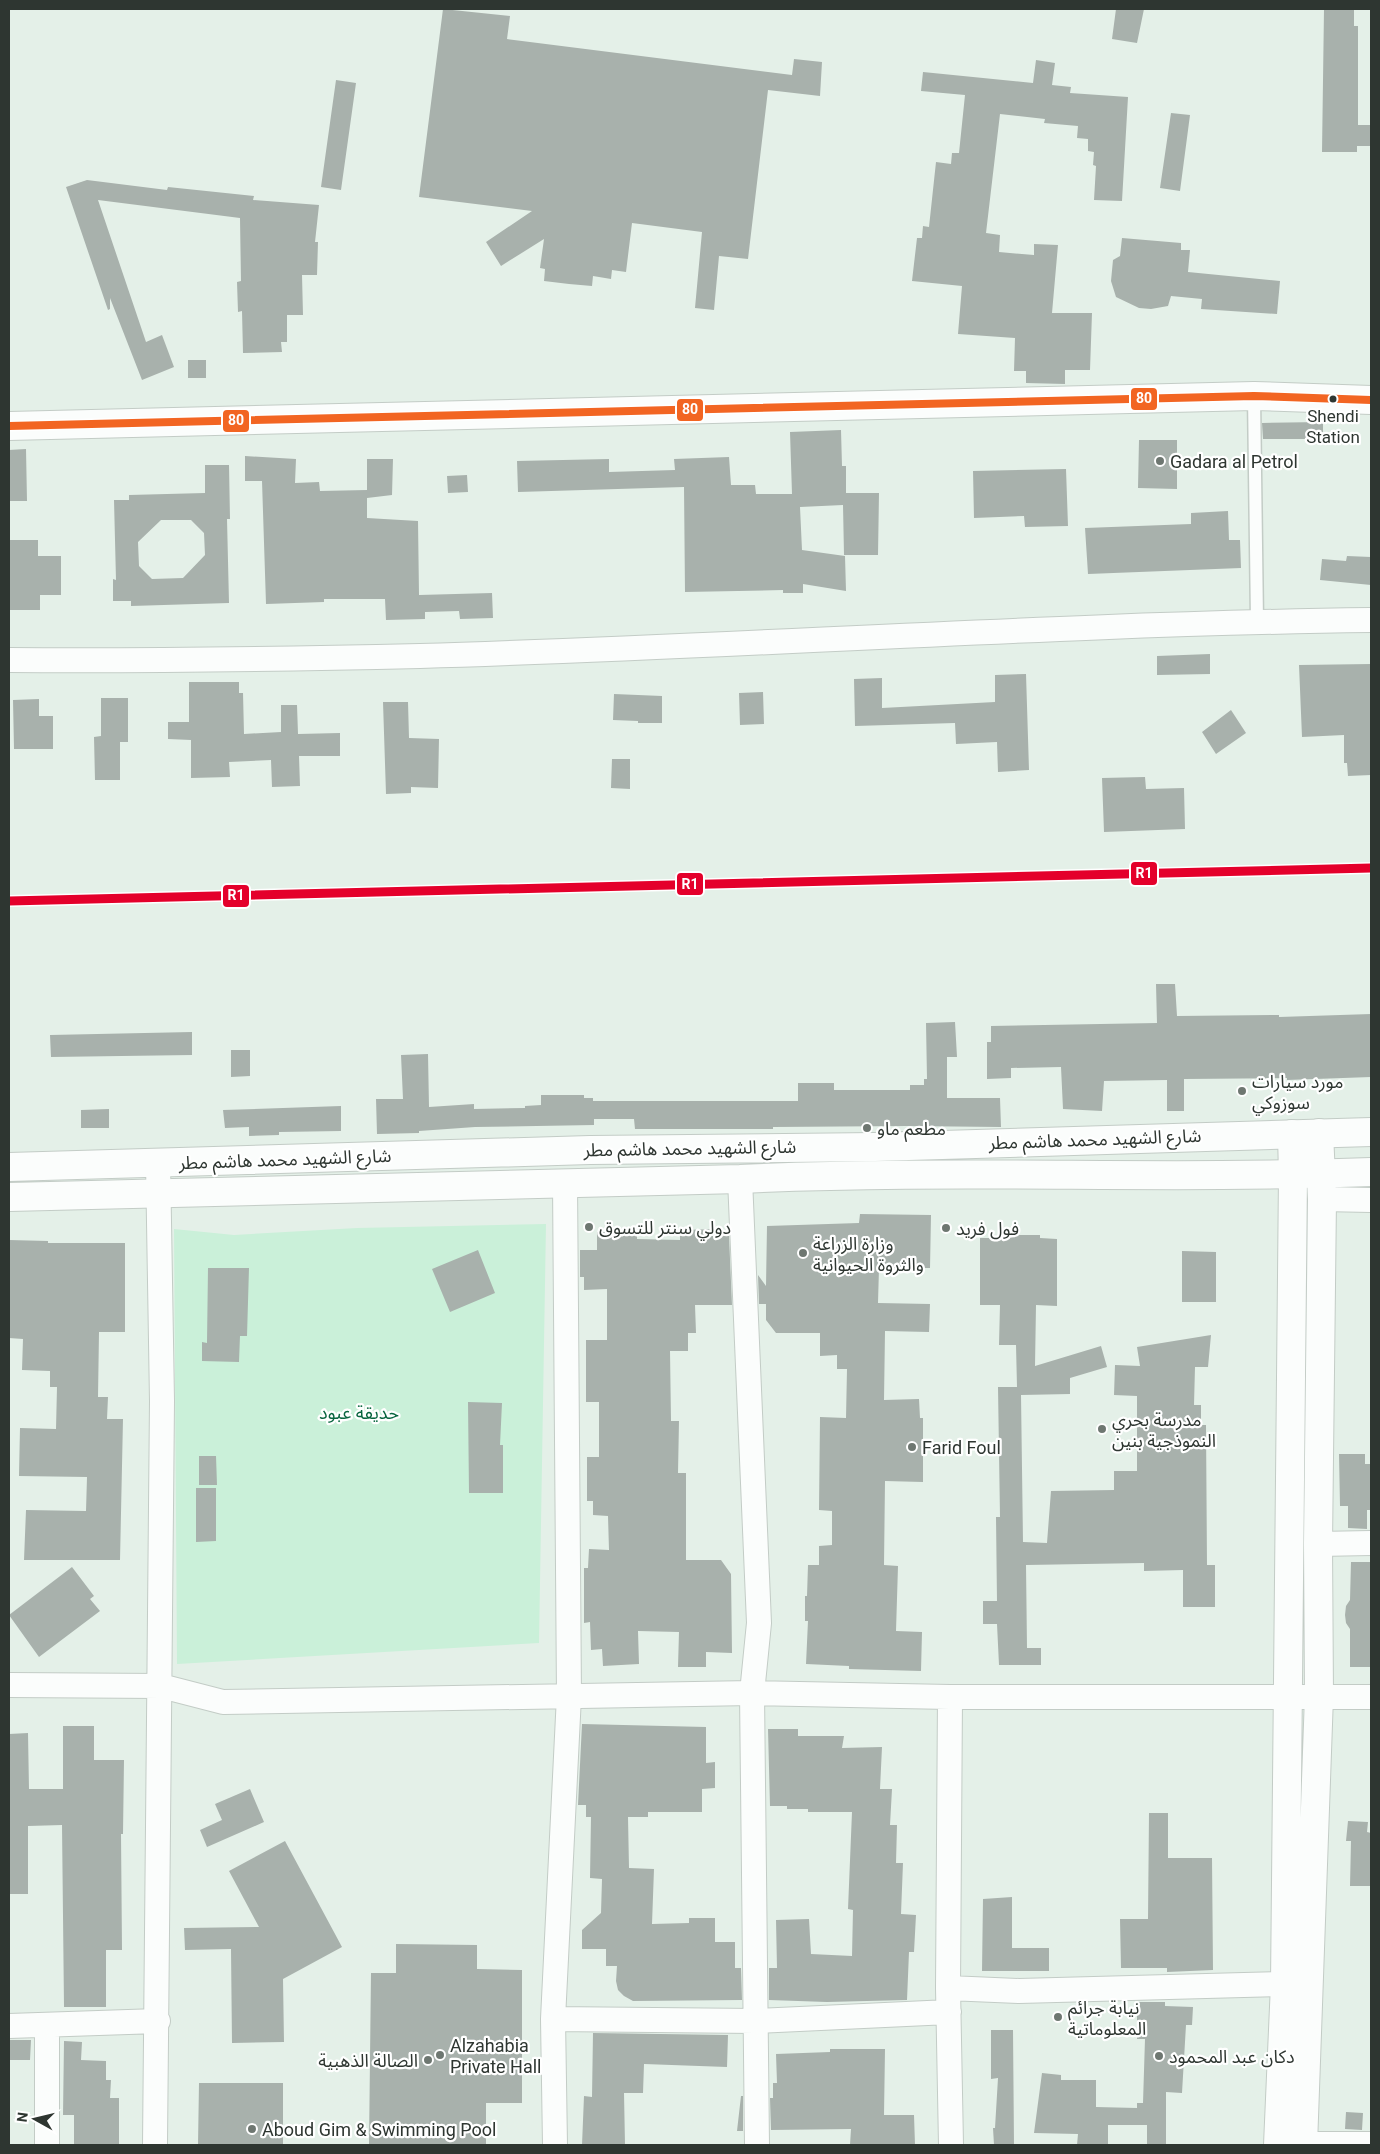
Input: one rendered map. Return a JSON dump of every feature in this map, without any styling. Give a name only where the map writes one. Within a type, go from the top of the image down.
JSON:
[{"type":"street","points":[[9,426],[1254,396],[1371,400]]},
{"type":"street","points":[[9,660],[161,661],[422,656],[957,632],[1257,621],[1371,620]]},
{"type":"street","name":"شارع الشهيد محمد هاشم مطر","points":[[9,1166],[590,1150],[875,1147],[1371,1132]]},
{"type":"street","points":[[1292,1134],[1285,1984],[1295,2145]]},
{"type":"street","points":[[1295,2145],[1320,1696],[1318,1544],[1322,1186],[1319,1134]]},
{"type":"street","points":[[155,2145],[158,2021],[162,1400],[158,1162]]},
{"type":"street","name":"شارع الشهيد محمد هاشم مطر","points":[[9,1197],[740,1179],[838,1174],[1293,1175],[1322,1186],[1371,1172]]},
{"type":"street","points":[[740,1179],[759,1624],[752,1693],[757,2145]]},
{"type":"street","points":[[555,2145],[554,2019],[568,1696],[565,1182]]},
{"type":"street","points":[[1322,1186],[1371,1200]]},
{"type":"street","points":[[1318,1544],[1371,1543]]},
{"type":"street","points":[[9,1685],[161,1686],[223,1702],[752,1693],[950,1697],[1371,1697]]},
{"type":"street","points":[[950,1697],[948,1988],[951,2145]]},
{"type":"street","points":[[948,1988],[1019,1991],[1285,1984]]},
{"type":"street","points":[[554,2019],[755,2021],[949,2012]]},
{"type":"street","points":[[9,2026],[158,2021]]},
{"type":"street","points":[[47,2025],[47,2145]]},
{"type":"street","points":[[1295,2145],[1371,2144]]},
{"type":"lane","points":[[1254,396],[1257,621]]},
{"type":"green space","name":"حديقة عبود","points":[[546,1224],[539,1643],[177,1664],[174,1229],[234,1235],[357,1228]]},
{"type":"building","points":[[443,9],[510,16],[507,39],[792,75],[794,59],[822,62],[820,96],[768,90],[748,259],[719,256],[714,310],[695,308],[702,232],[632,223],[626,272],[612,270],[611,279],[593,276],[592,286],[544,281],[545,269],[540,268],[544,239],[501,266],[486,242],[532,211],[419,197]]},
{"type":"building","points":[[1116,9],[1144,9],[1137,43],[1112,39]]},
{"type":"building","points":[[1324,9],[1354,9],[1354,26],[1358,26],[1358,125],[1371,125],[1371,146],[1357,146],[1357,152],[1322,152]]},
{"type":"building","points":[[1036,60],[1055,63],[1052,85],[1071,87],[1070,93],[1128,97],[1122,201],[1094,200],[1096,166],[1093,165],[1094,152],[1088,151],[1088,139],[1077,138],[1078,126],[1044,123],[1045,119],[1000,114],[986,233],[1000,235],[999,252],[1034,255],[1034,244],[1058,245],[1052,313],[1092,313],[1090,370],[1065,370],[1065,384],[1026,383],[1026,371],[1014,371],[1015,338],[958,334],[962,286],[912,281],[917,238],[922,238],[923,226],[929,227],[936,162],[951,164],[952,153],[959,153],[965,95],[921,91],[923,72],[1033,83]]},
{"type":"building","points":[[336,80],[356,83],[341,190],[321,187]]},
{"type":"building","points":[[1171,113],[1190,115],[1180,191],[1160,188]]},
{"type":"building","points":[[87,180],[167,190],[168,187],[254,196],[253,200],[319,205],[315,242],[318,242],[317,275],[302,275],[303,315],[287,315],[287,342],[281,342],[282,352],[243,353],[242,311],[238,312],[237,282],[241,281],[240,218],[98,200],[146,342],[162,335],[174,367],[142,380],[110,298],[110,309],[108,310],[66,187]]},
{"type":"building","points":[[1122,238],[1181,243],[1181,250],[1190,250],[1188,272],[1280,281],[1277,314],[1201,309],[1202,299],[1171,296],[1168,306],[1151,309],[1139,308],[1116,297],[1111,281],[1113,260],[1120,256]]},
{"type":"building","points":[[188,360],[206,360],[206,378],[188,378]]},
{"type":"building","points":[[1323,422],[1323,439],[1263,439],[1262,423]]},
{"type":"building","points":[[841,430],[842,466],[846,466],[846,493],[879,493],[878,555],[844,555],[843,505],[800,507],[802,550],[845,556],[846,591],[803,584],[803,593],[783,593],[783,590],[685,592],[684,487],[518,492],[517,461],[609,459],[609,472],[675,470],[674,459],[729,457],[731,485],[755,485],[756,494],[792,494],[790,432]]},
{"type":"building","points":[[1139,440],[1177,440],[1177,489],[1138,488]]},
{"type":"building","points":[[26,449],[27,501],[9,501],[9,450]]},
{"type":"building","points":[[245,456],[296,459],[295,483],[319,482],[320,491],[367,490],[367,459],[393,459],[392,495],[367,498],[367,518],[418,521],[419,595],[492,593],[493,618],[460,619],[459,611],[425,612],[425,619],[386,620],[385,599],[324,599],[324,602],[266,604],[262,481],[245,481]]},
{"type":"building","points":[[205,465],[229,465],[230,519],[227,519],[229,603],[131,606],[131,601],[113,601],[113,579],[116,580],[114,500],[129,500],[129,495],[205,493]],"holes":[[[161,520],[191,520],[204,533],[205,555],[183,578],[152,579],[139,566],[138,542]]]},
{"type":"building","points":[[1066,469],[1068,526],[1025,527],[1024,516],[974,518],[973,471]]},
{"type":"building","points":[[467,475],[468,492],[448,493],[447,476]]},
{"type":"building","points":[[1228,511],[1229,540],[1240,540],[1241,568],[1088,574],[1085,528],[1191,524],[1191,513]]},
{"type":"building","points":[[9,540],[38,540],[38,556],[61,556],[61,595],[40,595],[40,610],[9,610]]},
{"type":"building","points":[[1347,556],[1371,557],[1371,585],[1320,580],[1322,559],[1346,561]]},
{"type":"building","points":[[1210,654],[1210,674],[1157,675],[1157,656]]},
{"type":"building","points":[[1371,664],[1371,775],[1348,776],[1347,763],[1344,763],[1344,735],[1302,737],[1299,665]]},
{"type":"building","points":[[1026,674],[1029,770],[998,772],[997,742],[956,744],[955,723],[855,726],[854,679],[882,678],[882,708],[995,702],[995,675]]},
{"type":"building","points":[[189,682],[239,682],[239,693],[243,693],[244,734],[281,732],[281,705],[297,705],[298,734],[340,733],[340,756],[299,756],[300,786],[272,787],[271,760],[229,762],[230,777],[191,778],[191,740],[168,739],[168,722],[189,722]]},
{"type":"building","points":[[763,692],[764,724],[740,725],[739,693]]},
{"type":"building","points":[[614,694],[662,696],[662,723],[613,720]]},
{"type":"building","points":[[101,698],[128,698],[128,742],[120,742],[120,780],[95,780],[94,737],[101,736]]},
{"type":"building","points":[[39,699],[39,716],[53,716],[53,749],[14,749],[13,700]]},
{"type":"building","points":[[383,702],[408,702],[409,738],[439,739],[438,788],[411,787],[411,793],[386,794]]},
{"type":"building","points":[[1231,710],[1246,733],[1216,754],[1202,732]]},
{"type":"building","points":[[612,759],[630,759],[630,789],[611,788]]},
{"type":"building","points":[[1145,777],[1146,789],[1184,788],[1185,829],[1104,832],[1102,778]]},
{"type":"building","points":[[1156,984],[1175,984],[1177,1016],[1279,1015],[1279,1017],[1371,1014],[1371,1077],[1287,1080],[1287,1078],[1184,1079],[1184,1111],[1167,1111],[1167,1080],[1104,1081],[1102,1111],[1063,1109],[1061,1067],[1011,1068],[1011,1078],[987,1079],[987,1042],[991,1042],[991,1026],[1157,1023]]},
{"type":"building","points":[[955,1022],[957,1057],[947,1057],[947,1098],[1000,1098],[1001,1127],[907,1126],[773,1127],[773,1129],[635,1129],[634,1119],[594,1119],[594,1125],[475,1127],[419,1131],[419,1133],[377,1134],[376,1099],[403,1099],[401,1055],[428,1054],[429,1107],[474,1104],[474,1109],[525,1108],[525,1106],[541,1105],[541,1095],[584,1095],[584,1098],[593,1098],[593,1101],[798,1101],[798,1083],[834,1083],[834,1090],[910,1090],[910,1085],[924,1085],[924,1079],[927,1079],[926,1023]]},
{"type":"building","points":[[192,1032],[192,1055],[51,1057],[50,1035]]},
{"type":"building","points":[[231,1050],[250,1050],[250,1076],[231,1077]]},
{"type":"building","points":[[341,1106],[341,1131],[279,1132],[279,1135],[249,1136],[249,1127],[225,1128],[223,1110]]},
{"type":"building","points":[[109,1109],[109,1128],[81,1128],[81,1110]]},
{"type":"building","points":[[860,1214],[931,1215],[930,1268],[879,1268],[878,1303],[930,1304],[929,1332],[885,1331],[884,1400],[919,1399],[920,1418],[923,1418],[923,1482],[885,1481],[884,1565],[898,1566],[896,1631],[922,1632],[921,1671],[849,1669],[849,1666],[806,1664],[808,1621],[805,1621],[805,1596],[807,1596],[808,1565],[819,1565],[819,1546],[832,1545],[832,1511],[819,1510],[820,1417],[846,1418],[847,1369],[837,1369],[837,1355],[820,1356],[820,1333],[776,1333],[766,1320],[766,1304],[759,1304],[758,1275],[766,1286],[767,1226],[859,1223]]},
{"type":"building","points":[[721,1229],[729,1236],[732,1305],[695,1305],[696,1333],[688,1333],[688,1351],[670,1351],[671,1421],[679,1421],[678,1473],[686,1473],[686,1560],[721,1560],[731,1574],[732,1653],[706,1652],[706,1667],[678,1667],[679,1632],[638,1631],[639,1664],[603,1666],[602,1649],[591,1650],[590,1622],[584,1623],[584,1568],[588,1568],[589,1549],[609,1550],[608,1516],[593,1515],[593,1501],[587,1501],[587,1457],[599,1457],[599,1402],[586,1402],[586,1340],[607,1340],[607,1289],[584,1290],[584,1277],[580,1277],[580,1250],[597,1250],[597,1232],[637,1232],[637,1239],[680,1240],[680,1230]]},
{"type":"building","points":[[1002,1235],[1040,1235],[1040,1238],[1057,1239],[1057,1306],[1036,1305],[1035,1366],[1101,1346],[1107,1367],[1070,1378],[1070,1394],[1021,1395],[1023,1542],[1047,1543],[1051,1491],[1114,1490],[1114,1471],[1137,1471],[1137,1396],[1114,1395],[1115,1365],[1140,1366],[1137,1347],[1211,1335],[1208,1367],[1195,1367],[1194,1405],[1201,1405],[1201,1425],[1206,1425],[1207,1565],[1215,1565],[1215,1607],[1183,1607],[1183,1570],[1144,1571],[1144,1563],[1026,1565],[1027,1648],[1041,1648],[1041,1665],[999,1665],[997,1624],[983,1624],[983,1601],[997,1601],[996,1517],[1000,1517],[998,1387],[1017,1387],[1016,1345],[999,1345],[1000,1305],[980,1305],[980,1238],[1002,1238]]},
{"type":"building","points":[[9,1240],[48,1241],[48,1243],[125,1243],[125,1332],[99,1332],[98,1397],[108,1397],[107,1419],[123,1419],[120,1560],[24,1560],[26,1510],[86,1511],[87,1477],[19,1476],[20,1428],[56,1429],[57,1387],[50,1387],[50,1371],[22,1370],[23,1339],[9,1338]]},
{"type":"building","points":[[478,1250],[495,1293],[450,1312],[432,1269]]},
{"type":"building","points":[[1182,1251],[1216,1252],[1216,1302],[1182,1302]]},
{"type":"building","points":[[208,1268],[249,1268],[247,1336],[240,1336],[239,1362],[202,1361],[202,1342],[207,1343]]},
{"type":"building","points":[[468,1402],[502,1403],[500,1445],[503,1445],[503,1493],[469,1493]]},
{"type":"building","points":[[1339,1454],[1365,1454],[1365,1464],[1371,1464],[1371,1510],[1367,1510],[1367,1529],[1348,1528],[1348,1506],[1340,1506]]},
{"type":"building","points":[[199,1456],[216,1456],[217,1485],[199,1485]]},
{"type":"building","points":[[196,1488],[216,1488],[216,1541],[196,1542]]},
{"type":"building","points":[[1351,1562],[1371,1562],[1371,1667],[1350,1667],[1350,1629],[1346,1623],[1345,1615],[1346,1606],[1350,1600]]},
{"type":"building","points":[[72,1567],[94,1596],[90,1599],[100,1611],[39,1657],[9,1615]]},
{"type":"building","points":[[582,1724],[706,1727],[706,1763],[715,1762],[715,1788],[702,1789],[702,1812],[648,1812],[648,1817],[628,1817],[629,1868],[654,1869],[652,1924],[689,1923],[689,1918],[715,1918],[715,1942],[735,1942],[735,1968],[741,1968],[742,2000],[633,2001],[618,1990],[616,1981],[617,1966],[606,1966],[606,1949],[582,1949],[582,1930],[601,1913],[602,1879],[590,1878],[591,1817],[586,1817],[586,1805],[578,1805]]},
{"type":"building","points":[[63,1726],[94,1726],[94,1760],[124,1760],[123,1834],[121,1834],[122,1950],[106,1950],[106,2007],[64,2007],[62,1825],[28,1826],[28,1894],[9,1894],[9,1734],[28,1733],[29,1789],[63,1789]]},
{"type":"building","points":[[768,1729],[798,1729],[798,1736],[844,1736],[842,1748],[882,1747],[880,1789],[892,1789],[890,1825],[897,1825],[896,1863],[903,1863],[901,1914],[916,1915],[914,1952],[909,1952],[907,2000],[827,2002],[769,2000],[769,1968],[777,1968],[776,1920],[809,1919],[811,1954],[852,1956],[853,1910],[848,1909],[852,1812],[808,1812],[808,1809],[787,1809],[787,1806],[770,1806]]},
{"type":"building","points":[[250,1789],[264,1822],[207,1847],[200,1830],[222,1820],[215,1804]]},
{"type":"building","points":[[1149,1813],[1168,1813],[1168,1858],[1212,1858],[1213,1970],[1167,1972],[1167,1968],[1121,1968],[1120,1919],[1148,1919]]},
{"type":"building","points":[[1348,1821],[1368,1822],[1367,1832],[1371,1833],[1371,1886],[1350,1886],[1351,1841],[1346,1841]]},
{"type":"building","points":[[285,1841],[342,1947],[283,1979],[284,2042],[232,2043],[231,1949],[185,1950],[184,1928],[259,1927],[229,1871]]},
{"type":"building","points":[[1012,1897],[1012,1948],[1049,1948],[1049,1971],[982,1971],[983,1899]]},
{"type":"building","name":"الصالة الذهبية","points":[[396,1944],[477,1945],[477,1969],[522,1970],[522,2103],[486,2103],[486,2145],[369,2145],[371,1973],[396,1973]]},
{"type":"building","points":[[1137,2002],[1165,2002],[1165,2006],[1193,2007],[1192,2025],[1186,2025],[1182,2093],[1166,2092],[1166,2145],[1147,2145],[1147,2125],[1108,2125],[1108,2145],[1077,2145],[1078,2134],[1034,2133],[1042,2073],[1061,2075],[1061,2080],[1096,2080],[1096,2107],[1137,2108],[1137,2103],[1143,2103],[1145,2039],[1137,2039]]},
{"type":"building","points":[[991,2030],[1013,2030],[1014,2145],[994,2145],[993,2128],[995,2128],[998,2078],[991,2079]]},
{"type":"building","points":[[593,2033],[728,2035],[727,2067],[644,2064],[643,2093],[624,2093],[625,2145],[582,2145],[584,2096],[592,2097]]},
{"type":"building","points":[[9,2040],[31,2040],[30,2060],[9,2060]]},
{"type":"building","points":[[64,2041],[82,2042],[81,2060],[106,2061],[106,2080],[111,2080],[110,2098],[119,2098],[119,2145],[74,2145],[74,2115],[63,2115]]},
{"type":"building","points":[[830,2049],[885,2049],[884,2115],[914,2115],[915,2145],[850,2145],[851,2129],[771,2130],[770,2098],[773,2098],[773,2083],[777,2083],[776,2054],[830,2052]]},
{"type":"building","points":[[199,2083],[283,2083],[283,2145],[198,2145]]},
{"type":"building","points":[[741,2096],[743,2096],[743,2131],[737,2131]]},
{"type":"building","points":[[1346,2112],[1363,2113],[1362,2130],[1345,2129]]},
{"type":"transit line","name":"80","points":[[9,426],[1254,396],[1371,400]]},
{"type":"transit line","name":"R1","points":[[9,901],[1371,868]]},
{"type":"place","name":"Shendi Station","points":[[1333,399]]},
{"type":"place","name":"Gadara al Petrol","points":[[1160,461]]},
{"type":"place","name":"مورد سيارات سوزوكي","points":[[1242,1091]]},
{"type":"place","name":"مطعم ماو","points":[[867,1128]]},
{"type":"place","name":"دولي سنتر للتسوق","points":[[589,1227]]},
{"type":"place","name":"فول فريد","points":[[946,1228]]},
{"type":"place","name":"وزارة الزراعة والثروة الحيوانية","points":[[803,1253]]},
{"type":"place","name":"مدرسة بحري النموذجية بنين","points":[[1102,1429]]},
{"type":"place","name":"Farid Foul","points":[[912,1447]]},
{"type":"place","name":"نيابة جرائم المعلوماتية","points":[[1058,2017]]},
{"type":"place","name":"Alzahabia Private Hall","points":[[440,2055]]},
{"type":"place","name":"دكان عبد المحمود","points":[[1159,2056]]},
{"type":"place","name":"الصالة الذهبية","points":[[428,2060]]},
{"type":"place","name":"Aboud Gim & Swimming Pool","points":[[252,2129]]}]
